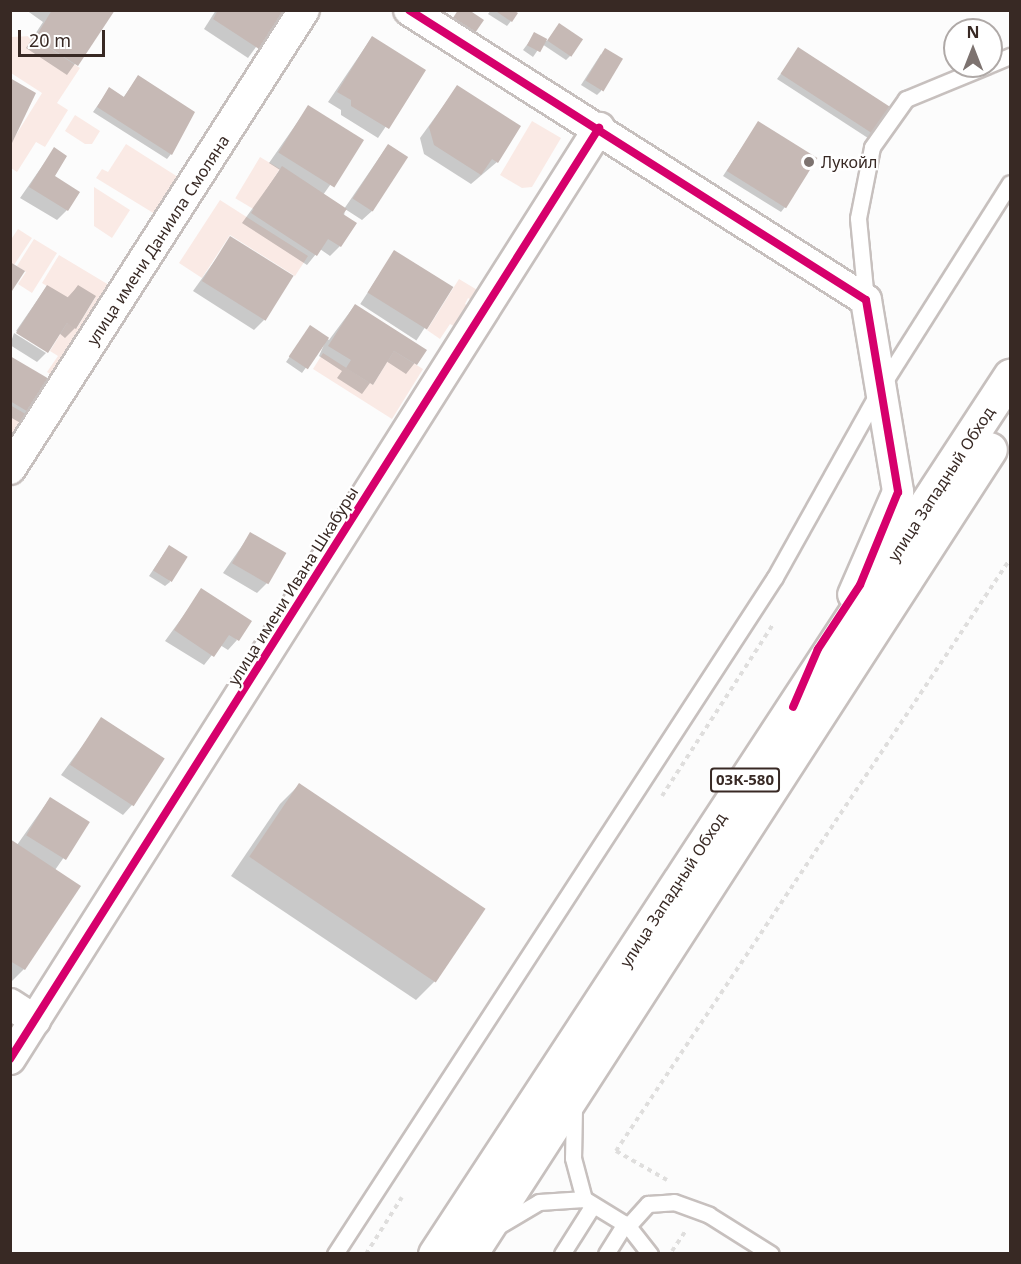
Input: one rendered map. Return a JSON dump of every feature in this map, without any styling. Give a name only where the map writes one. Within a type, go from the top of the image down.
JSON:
[{"type":"highway","name":"улица Западный Обход","points":[[435,1254],[1011,376]]},
{"type":"highway","name":"улица Западный Обход","points":[[473,1248],[1011,418]]},
{"type":"street","name":"улица имени Даниила Смоляна","points":[[10,469],[304,10]]},
{"type":"street","points":[[409,10],[456,43],[598,128],[866,300],[898,492],[860,585],[818,649],[793,707]]},
{"type":"street","name":"улица имени Ивана Шкабуры","points":[[10,1059],[598,128]]},
{"type":"street","points":[[10,1005],[35,1020]]},
{"type":"lane","points":[[866,300],[858,218],[872,147],[906,99],[957,78]]},
{"type":"lane","points":[[335,1254],[775,577],[881,387],[1011,183]]},
{"type":"lane","points":[[562,1254],[589,1202],[573,1158],[576,1091]]},
{"type":"lane","points":[[473,1248],[520,1210],[539,1202],[589,1202],[626,1225],[650,1254]]},
{"type":"lane","points":[[606,1254],[626,1225],[648,1204],[674,1202],[709,1215],[771,1254]]},
{"type":"path","points":[[675,1184],[616,1151],[1011,559]]},
{"type":"shaded area","points":[[31,36],[80,68],[57,103],[68,110],[45,147],[36,142],[17,172],[11,168],[11,143],[42,93],[11,73],[11,37]]},
{"type":"shaded area","points":[[75,115],[100,131],[92,144],[85,144],[65,131]]},
{"type":"shaded area","points":[[532,121],[561,138],[532,187],[522,188],[500,175]]},
{"type":"shaded area","points":[[126,144],[178,177],[155,214],[96,178],[102,169],[108,172]]},
{"type":"shaded area","points":[[260,157],[280,169],[255,210],[235,198]]},
{"type":"shaded area","points":[[94,187],[130,210],[112,238],[94,226]]},
{"type":"shaded area","points":[[220,200],[308,256],[295,276],[230,235],[202,278],[179,263]]},
{"type":"shaded area","points":[[18,229],[32,238],[14,265],[11,263],[10,241]]},
{"type":"shaded area","points":[[34,239],[57,253],[32,293],[18,284],[26,272],[17,266]]},
{"type":"shaded area","points":[[59,255],[119,291],[53,376],[47,372],[58,356],[50,351],[67,323],[77,328],[95,298],[78,287],[69,300],[42,283]]},
{"type":"shaded area","points":[[459,279],[484,294],[478,304],[468,298],[465,304],[474,310],[461,330],[450,324],[440,339],[427,330]]},
{"type":"shaded area","points":[[394,351],[423,369],[392,419],[313,369],[323,353],[373,385]]},
{"type":"shaded area","points":[[10,405],[29,416],[15,438],[11,435]]},
{"type":"building","points":[[52,10],[115,10],[78,66],[35,38]]},
{"type":"building","points":[[218,10],[285,10],[259,49],[213,19]]},
{"type":"building","points":[[458,10],[469,10],[484,20],[468,43],[446,29]]},
{"type":"building","points":[[494,10],[513,10],[518,13],[512,22]]},
{"type":"building","points":[[559,23],[583,39],[571,57],[547,40]]},
{"type":"building","points":[[534,32],[547,39],[540,52],[527,45]]},
{"type":"building","points":[[372,36],[426,70],[389,129],[351,106],[351,100],[337,92]]},
{"type":"building","points":[[798,47],[894,110],[877,136],[781,74]]},
{"type":"building","points":[[605,48],[623,59],[603,91],[585,81]]},
{"type":"building","points":[[138,75],[195,112],[172,155],[97,107],[109,87],[124,97]]},
{"type":"building","points":[[10,78],[36,93],[12,143],[10,142]]},
{"type":"building","points":[[457,85],[521,126],[498,163],[492,159],[481,175],[434,145],[429,127]]},
{"type":"building","points":[[308,105],[364,140],[334,187],[278,152]]},
{"type":"building","points":[[758,121],[817,158],[786,208],[727,171]]},
{"type":"building","points":[[388,144],[408,157],[373,212],[353,199]]},
{"type":"building","points":[[54,147],[67,156],[55,176],[80,192],[68,211],[29,187]]},
{"type":"building","points":[[282,166],[347,209],[343,214],[357,223],[341,247],[328,239],[317,256],[251,213]]},
{"type":"building","points":[[230,236],[294,276],[266,321],[202,281]]},
{"type":"building","points":[[394,250],[453,287],[427,329],[368,292]]},
{"type":"building","points":[[10,262],[25,271],[10,294]]},
{"type":"building","points":[[47,285],[69,298],[78,285],[96,296],[76,329],[67,323],[48,353],[16,333]]},
{"type":"building","points":[[355,304],[427,350],[417,365],[394,351],[373,385],[346,368],[351,360],[328,346]]},
{"type":"building","points":[[310,325],[329,338],[308,369],[289,357]]},
{"type":"building","points":[[10,356],[56,383],[35,416],[10,401]]},
{"type":"building","points":[[250,532],[286,553],[268,584],[232,563]]},
{"type":"building","points":[[169,545],[188,557],[172,582],[153,570]]},
{"type":"building","points":[[201,588],[252,621],[239,641],[229,635],[214,657],[174,630]]},
{"type":"building","points":[[101,717],[165,758],[134,806],[70,765]]},
{"type":"building","points":[[299,783],[486,909],[436,983],[249,857]]},
{"type":"building","points":[[50,797],[90,822],[66,860],[26,835]]},
{"type":"building","points":[[10,839],[81,886],[25,970],[10,961]]},
{"type":"cycle path","points":[[409,10],[866,300],[898,492],[860,585],[818,649],[793,707]]},
{"type":"cycle path","points":[[10,1059],[599,128]]},
{"type":"place","name":"Лукойл","points":[[809,162]]}]
